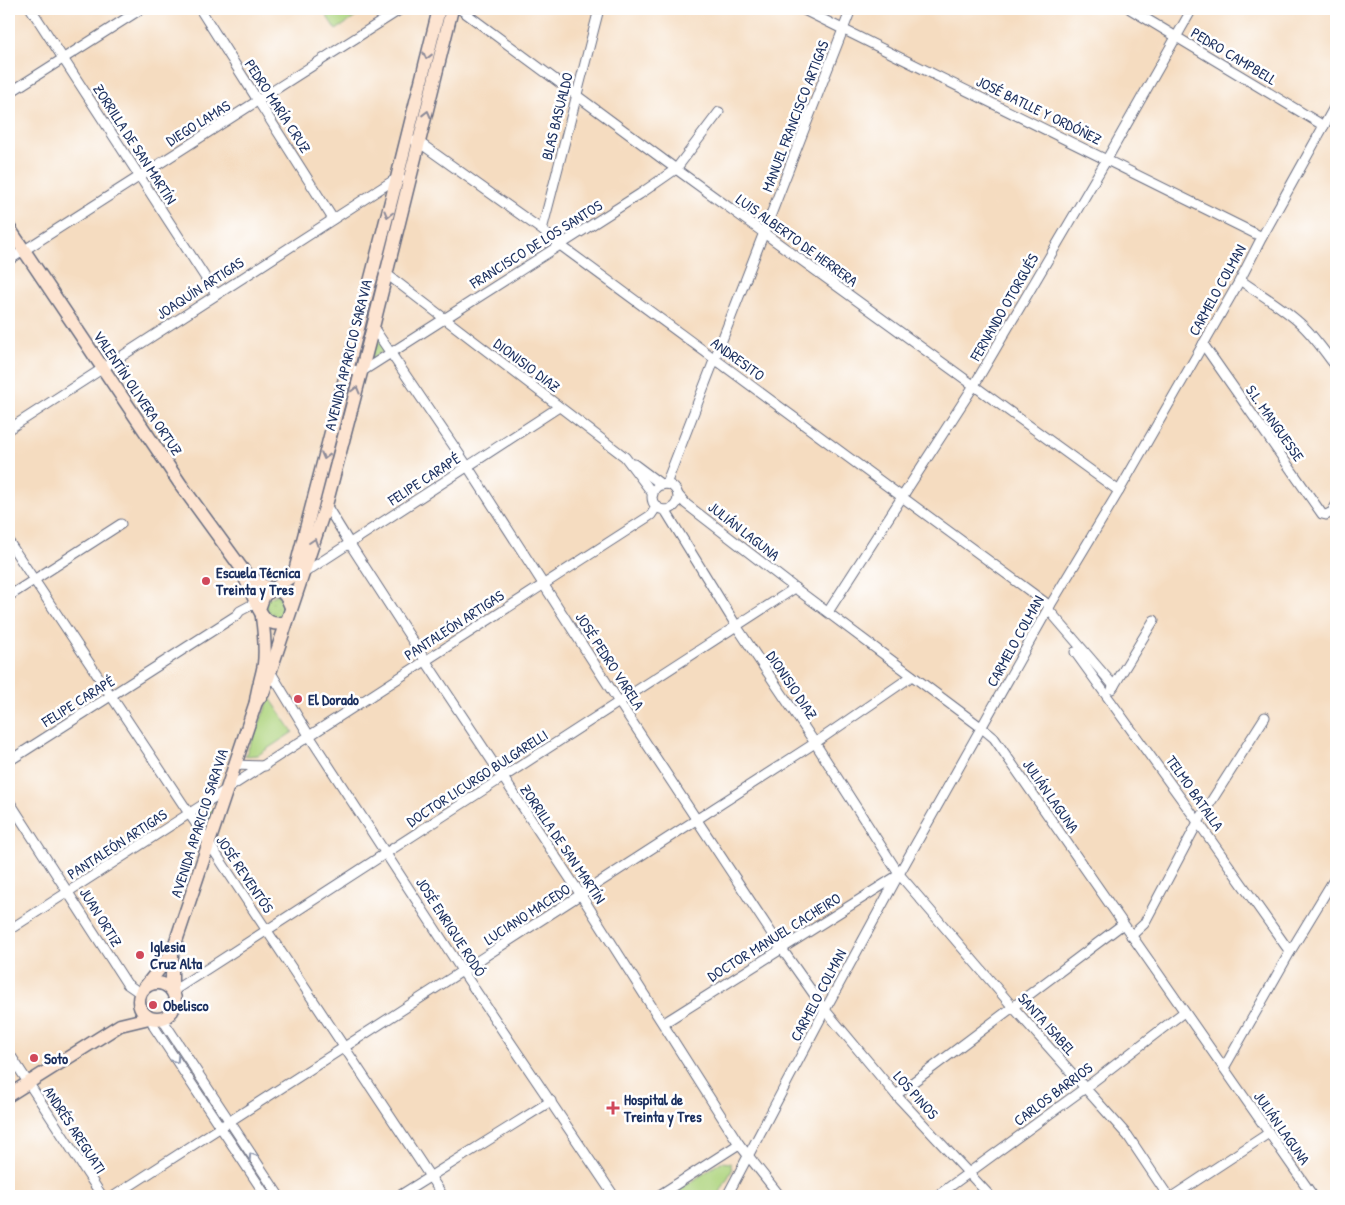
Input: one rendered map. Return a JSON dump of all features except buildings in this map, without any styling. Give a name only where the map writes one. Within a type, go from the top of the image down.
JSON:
[{"type":"street","name":"ZORRILLA DE SAN MARTÍN","points":[[31,9],[216,294]]},
{"type":"street","points":[[9,93],[141,9]]},
{"type":"street","name":"PEDRO MARÍA CRUZ","points":[[200,9],[333,219]]},
{"type":"street","name":"DIEGO LAMAS","points":[[9,260],[401,9]]},
{"type":"street","name":"AVENIDA APARICIO SARAVIA","points":[[273,589],[289,578],[295,571],[348,369],[380,271],[403,179],[407,139],[439,9]]},
{"type":"street","name":"AVENIDA APARICIO SARAVIA","points":[[403,179],[420,143],[452,9]]},
{"type":"street","name":"LUIS ALBERTO DE HERRERA","points":[[460,9],[974,387],[1119,491]]},
{"type":"street","name":"BLAS BASUALDO","points":[[542,230],[599,9]]},
{"type":"street","name":"JOSÉ BATLLE Y ORDÓÑEZ","points":[[802,9],[844,28],[1262,237]]},
{"type":"street","name":"MANUEL FRANCISCO ARTIGAS","points":[[664,484],[715,359],[851,9]]},
{"type":"street","name":"PEDRO CAMPBELL","points":[[1130,9],[1324,126]]},
{"type":"street","name":"FERNANDO OTORGUÉS","points":[[828,612],[974,387],[1192,9]]},
{"type":"street","name":"CARMELO COLMAN","points":[[727,1196],[825,1010],[900,874],[1049,608],[1119,491],[1240,280],[1336,104]]},
{"type":"street","name":"FRANCISCO DE LOS SANTOS","points":[[361,372],[676,169],[719,112]]},
{"type":"street","name":"ANDRESITO","points":[[407,139],[420,143],[542,230],[1049,608],[1114,686]]},
{"type":"street","name":"JOAQUÍN ARTIGAS","points":[[9,429],[333,219],[403,179]]},
{"type":"street","name":"VALENTÍN OLIVERA ORTUZ","points":[[9,228],[180,485],[245,573],[257,582],[273,589]]},
{"type":"street","name":"AVENIDA APARICIO SARAVIA","points":[[256,702],[263,693],[326,505],[373,327],[380,271]]},
{"type":"street","name":"DIONISIO DIAZ","points":[[380,271],[625,458],[653,494]]},
{"type":"street","points":[[1240,280],[1304,326],[1336,367]]},
{"type":"street","name":"JOSÉ PEDRO VARELA","points":[[373,327],[468,467],[619,702],[782,949],[825,1010]]},
{"type":"street","name":"S.L. MANGUESSE","points":[[1203,344],[1322,514],[1326,515],[1332,512],[1336,505]]},
{"type":"street","points":[[348,369],[361,372]]},
{"type":"street","name":"FELIPE CARAPÉ","points":[[304,573],[559,407]]},
{"type":"street","points":[[625,458],[664,484],[674,487],[678,495],[676,504],[673,507],[661,508],[653,499],[653,494],[658,487],[664,484]]},
{"type":"street","name":"JULIÁN LAGUNA","points":[[678,495],[686,504],[795,588],[994,738],[1313,1196]]},
{"type":"street","name":"ZORRILLA DE SAN MARTÍN","points":[[326,505],[425,660],[664,1023],[739,1144],[780,1196]]},
{"type":"street","name":"DIONISIO DIAZ","points":[[661,508],[900,874]]},
{"type":"street","name":"PANTALEÓN ARTIGAS","points":[[9,930],[310,737],[543,583],[661,508]]},
{"type":"street","points":[[9,596],[120,524]]},
{"type":"street","name":"JOSÉ REVENTÓS","points":[[9,542],[443,1196]]},
{"type":"street","name":"VALENTÍN OLIVERA ORTUZ","points":[[245,573],[245,578],[259,610]]},
{"type":"street","name":"DOCTOR LICURGO BULGARELLI","points":[[172,990],[795,588]]},
{"type":"street","points":[[286,622],[273,624],[259,610],[264,595],[273,589],[282,591],[287,595],[292,607]]},
{"type":"street","name":"AVENIDA APARICIO SARAVIA","points":[[172,990],[172,953],[256,702],[256,693],[264,665],[265,640],[259,610]]},
{"type":"street","name":"FELIPE CARAPÉ","points":[[9,761],[237,615],[240,611],[259,610]]},
{"type":"street","points":[[1108,696],[1154,620]]},
{"type":"street","name":"TELMO BATALLA","points":[[1075,652],[1290,952]]},
{"type":"street","name":"JOSÉ ENRIQUE RODÓ","points":[[270,671],[310,737],[463,972],[614,1196]]},
{"type":"street","name":"LUCIANO MACEDO","points":[[114,1196],[815,743],[912,676]]},
{"type":"street","points":[[1131,936],[1144,924],[1198,822],[1264,717]]},
{"type":"street","points":[[235,765],[265,766]]},
{"type":"street","name":"JUAN ORTIZ","points":[[9,801],[127,984],[141,993]]},
{"type":"street","name":"DOCTOR MANUEL CACHEIRO","points":[[664,1023],[900,874]]},
{"type":"street","name":"SANTA ISABEL","points":[[900,874],[1012,1006],[1128,1136],[1168,1196]]},
{"type":"street","points":[[1224,1068],[1336,876]]},
{"type":"street","points":[[896,1095],[1123,924]]},
{"type":"street","name":"AVENIDA APARICIO SARAVIA","points":[[120,1025],[141,993],[172,953]]},
{"type":"street","points":[[9,1095],[120,1025],[155,1018],[174,1009],[175,1000],[172,990],[164,984],[154,983],[141,993],[140,1008],[145,1015],[155,1018],[166,1025],[279,1196]]},
{"type":"street","name":"LOS PINOS","points":[[825,1010],[896,1095],[990,1196]]},
{"type":"street","name":"CARLOS BARRIOS","points":[[937,1196],[1085,1088],[1184,1012]]},
{"type":"street","points":[[155,1018],[154,1027],[266,1196]]},
{"type":"street","name":"ANDRÉS AREGUATI","points":[[9,1053],[102,1196]]},
{"type":"street","points":[[399,1196],[551,1101]]},
{"type":"street","points":[[1173,1196],[1269,1133]]},
{"type":"street","points":[[658,1196],[739,1144]]},
{"type":"green space","points":[[322,9],[368,9],[336,30]]},
{"type":"green space","points":[[377,336],[385,350],[371,359]]},
{"type":"green space","points":[[347,398],[349,399],[291,599],[285,589],[298,574]]},
{"type":"green space","points":[[278,594],[285,604],[283,616],[275,622],[267,611],[266,603],[267,599]]},
{"type":"green space","points":[[270,698],[293,732],[258,755],[245,756]]},
{"type":"green space","points":[[214,808],[207,828],[205,828],[199,817]]},
{"type":"green space","points":[[721,1162],[730,1163],[732,1170],[718,1196],[670,1196]]},
{"type":"place","name":"Escuela Técnica Treinta y Tres","points":[[206,581]]},
{"type":"place","name":"El Dorado","points":[[298,699]]},
{"type":"place","name":"Iglesia Cruz Alta","points":[[140,955]]},
{"type":"place","name":"Obelisco","points":[[153,1005]]},
{"type":"place","name":"Soto","points":[[34,1058]]},
{"type":"place","name":"Hospital de Treinta y Tres","points":[[613,1108]]}]
